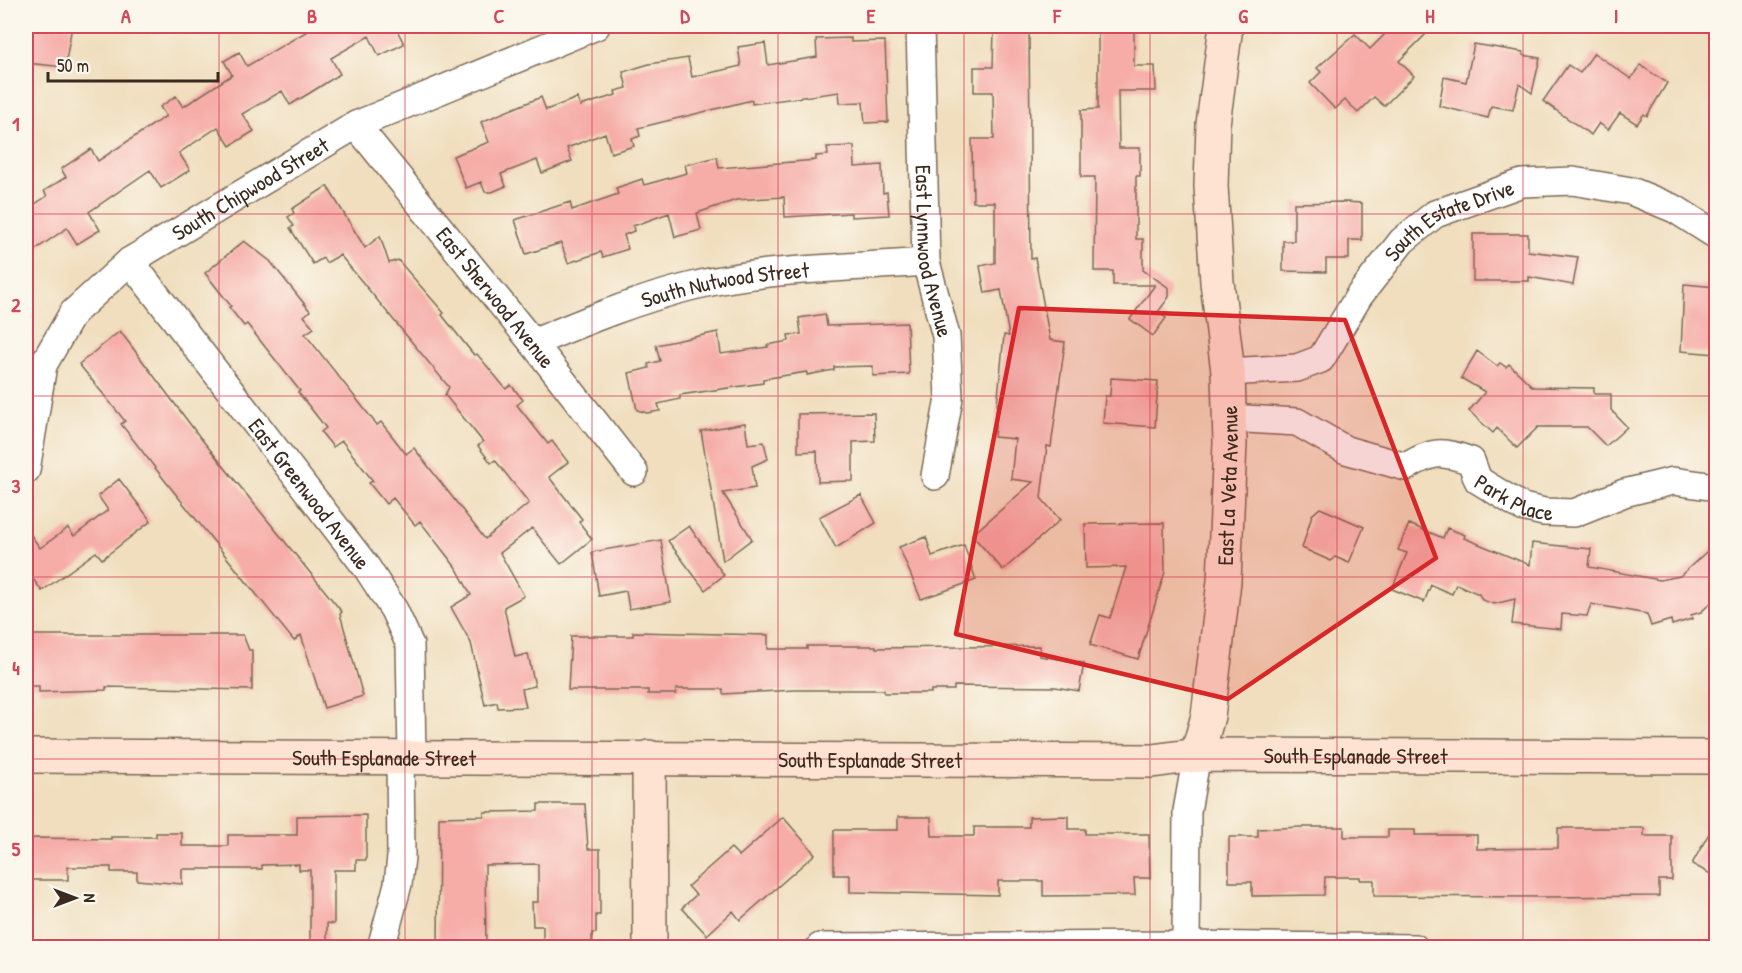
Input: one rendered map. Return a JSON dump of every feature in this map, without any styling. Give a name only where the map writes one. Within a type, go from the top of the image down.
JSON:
[{"type":"main road","name":"East La Veta Avenue","points":[[1197,755],[1208,716],[1224,581],[1230,418],[1228,372],[1217,282],[1211,186],[1213,124],[1226,26]]},
{"type":"main road","name":"South Esplanade Street","points":[[26,756],[1152,761],[1197,755],[1716,757]]},
{"type":"main road","points":[[649,757],[650,948]]},
{"type":"street","name":"South Chipwood Street","points":[[26,470],[43,365],[73,313],[130,261],[356,125],[596,26]]},
{"type":"street","name":"East Lynnwood Avenue","points":[[920,26],[926,262],[946,336],[949,398],[935,476]]},
{"type":"street","name":"East Sherwood Avenue","points":[[356,125],[533,343],[634,472]]},
{"type":"street","name":"South Estate Drive","points":[[1228,372],[1297,368],[1321,359],[1359,296],[1402,241],[1435,214],[1521,183],[1573,181],[1631,191],[1675,209],[1716,235]]},
{"type":"street","name":"East Greenwood Avenue","points":[[130,261],[367,568],[394,610],[410,645],[401,857],[398,884],[381,948]]},
{"type":"street","name":"South Nutwood Street","points":[[533,343],[582,322],[694,285],[750,276],[926,262]]},
{"type":"street","name":"Park Place","points":[[1230,418],[1297,422],[1346,450],[1406,467],[1426,454],[1447,453],[1472,461],[1478,480],[1522,507],[1544,512],[1574,513],[1624,493],[1673,481],[1716,487]]},
{"type":"street","name":"East La Veta Avenue","points":[[1186,945],[1187,811],[1197,755]]},
{"type":"street","points":[[820,947],[1186,945],[1415,948]]},
{"type":"highlighted area","points":[[1019,308],[1345,320],[1436,558],[1228,699],[956,634]]},
{"type":"building","points":[[26,26],[72,26],[65,67],[26,63]]},
{"type":"building","points":[[316,26],[395,26],[404,44],[379,56],[369,36],[331,58],[340,74],[313,91],[290,105],[282,91],[242,114],[254,131],[230,146],[218,127],[179,153],[190,170],[161,188],[150,170],[89,212],[100,230],[77,244],[67,228],[26,256],[26,210],[47,196],[44,191],[66,177],[61,169],[91,149],[98,161],[166,116],[160,107],[176,96],[183,107],[232,75],[224,61],[239,52],[247,66]]},
{"type":"building","points":[[1393,26],[1417,26],[1426,34],[1399,61],[1414,76],[1384,106],[1374,97],[1358,113],[1345,100],[1335,109],[1310,83],[1321,72],[1317,68],[1355,34],[1370,49]]},
{"type":"building","points":[[994,29],[1029,29],[1031,259],[1035,258],[1050,340],[1065,342],[1051,447],[1047,446],[1041,498],[1060,520],[1003,570],[972,535],[1033,482],[1011,479],[1015,439],[994,437],[1004,335],[1009,336],[1001,290],[985,293],[980,266],[995,263],[995,202],[973,202],[972,139],[994,139],[993,92],[974,92],[974,67],[993,67]]},
{"type":"building","points":[[1098,29],[1134,29],[1134,66],[1155,66],[1156,91],[1118,91],[1119,148],[1140,148],[1140,176],[1136,176],[1136,239],[1143,239],[1143,270],[1169,288],[1169,297],[1158,312],[1166,318],[1153,336],[1130,319],[1155,285],[1113,285],[1113,271],[1094,271],[1095,177],[1081,177],[1081,110],[1098,109]]},
{"type":"building","points":[[851,38],[851,42],[885,41],[888,122],[865,123],[863,102],[840,103],[839,92],[752,104],[752,100],[638,128],[640,136],[632,139],[634,146],[611,153],[605,133],[567,148],[572,161],[542,173],[537,160],[501,174],[506,186],[492,192],[485,192],[481,182],[466,188],[453,156],[489,142],[481,122],[541,97],[546,110],[577,98],[580,106],[616,95],[615,91],[627,88],[623,72],[649,64],[688,58],[692,77],[741,66],[738,47],[765,43],[768,65],[817,57],[816,39]]},
{"type":"building","points":[[1474,44],[1523,52],[1523,55],[1540,58],[1532,93],[1519,84],[1513,110],[1491,106],[1488,118],[1439,106],[1444,77],[1466,82]]},
{"type":"building","points":[[1594,53],[1631,79],[1640,65],[1667,83],[1647,116],[1644,114],[1637,124],[1620,113],[1608,130],[1599,123],[1591,135],[1543,101],[1568,65],[1580,73]]},
{"type":"building","points":[[854,146],[855,167],[882,165],[883,193],[887,192],[889,215],[851,217],[851,213],[785,217],[784,197],[736,200],[697,213],[701,230],[675,237],[669,213],[633,226],[634,231],[624,235],[628,249],[603,257],[601,252],[568,263],[561,243],[526,254],[515,220],[570,202],[572,210],[618,194],[616,188],[642,179],[644,185],[687,173],[685,165],[717,157],[719,168],[816,160],[816,156],[828,155],[827,147]]},
{"type":"building","points":[[327,186],[365,248],[380,236],[389,263],[398,260],[444,313],[442,315],[474,355],[477,354],[506,389],[511,385],[523,400],[517,405],[548,444],[552,441],[568,462],[549,477],[582,519],[579,522],[592,539],[561,564],[532,528],[500,553],[524,596],[504,607],[515,657],[528,654],[535,686],[522,689],[526,707],[498,708],[497,702],[485,705],[471,643],[451,607],[471,595],[457,569],[420,521],[415,525],[393,498],[386,504],[369,483],[373,481],[342,441],[333,447],[321,432],[326,428],[298,392],[300,391],[247,324],[244,326],[205,273],[244,241],[270,261],[310,311],[304,316],[314,328],[305,334],[377,425],[381,422],[406,454],[414,448],[485,539],[529,503],[495,460],[491,463],[478,446],[483,442],[445,395],[449,387],[340,255],[326,263],[323,258],[313,264],[290,228],[294,226],[288,217],[294,213],[292,209]]},
{"type":"building","points":[[1294,203],[1362,203],[1362,240],[1349,240],[1349,259],[1326,259],[1326,272],[1283,271],[1283,241],[1294,241]]},
{"type":"building","points":[[1473,234],[1528,234],[1528,251],[1578,257],[1573,285],[1529,277],[1529,281],[1473,281]]},
{"type":"building","points":[[1684,284],[1716,287],[1716,354],[1681,351]]},
{"type":"building","points":[[825,314],[827,326],[907,323],[909,374],[873,376],[873,366],[834,367],[834,370],[807,375],[807,372],[763,379],[763,383],[680,395],[680,399],[658,404],[660,411],[647,413],[637,410],[629,373],[649,368],[648,364],[660,361],[656,345],[718,332],[721,354],[768,347],[767,345],[789,341],[788,335],[801,334],[799,318]]},
{"type":"building","points":[[120,331],[199,436],[342,612],[340,614],[363,696],[324,708],[301,635],[294,641],[166,482],[121,424],[125,421],[79,364]]},
{"type":"building","points":[[1477,351],[1497,366],[1500,363],[1506,367],[1509,364],[1533,387],[1594,388],[1594,394],[1611,394],[1611,410],[1627,427],[1606,446],[1587,427],[1538,427],[1517,448],[1497,428],[1493,433],[1469,411],[1485,392],[1461,378]]},
{"type":"building","points":[[1111,378],[1158,381],[1155,427],[1103,423],[1105,396],[1110,396]]},
{"type":"building","points":[[874,413],[875,441],[853,442],[853,481],[818,482],[817,451],[798,452],[798,414]]},
{"type":"building","points":[[745,423],[748,444],[764,442],[768,459],[752,466],[755,488],[723,493],[752,539],[723,561],[701,431]]},
{"type":"building","points":[[119,479],[151,521],[102,559],[96,552],[42,591],[33,579],[26,584],[26,528],[40,548],[68,528],[74,536],[108,510],[98,496]]},
{"type":"building","points":[[861,495],[876,523],[836,548],[819,517]]},
{"type":"building","points":[[1320,508],[1364,527],[1349,563],[1335,557],[1331,561],[1302,548],[1312,515]]},
{"type":"building","points":[[1164,523],[1165,572],[1138,659],[1090,645],[1100,615],[1110,618],[1126,567],[1086,568],[1085,524]]},
{"type":"building","points":[[1409,524],[1443,538],[1447,528],[1465,535],[1464,538],[1530,565],[1532,543],[1591,549],[1589,567],[1660,580],[1680,576],[1716,543],[1716,598],[1701,612],[1691,615],[1692,619],[1672,625],[1671,620],[1651,626],[1647,614],[1591,604],[1587,616],[1562,614],[1561,629],[1512,624],[1515,599],[1494,604],[1482,600],[1479,594],[1456,584],[1452,594],[1431,585],[1424,602],[1392,589],[1407,553],[1398,550]]},
{"type":"building","points":[[689,526],[724,575],[705,590],[668,541]]},
{"type":"building","points":[[926,537],[932,556],[964,545],[976,580],[921,599],[899,547]]},
{"type":"building","points":[[661,540],[671,602],[629,609],[626,591],[599,596],[592,552]]},
{"type":"building","points":[[633,632],[768,635],[768,649],[807,649],[807,646],[876,646],[876,648],[1040,646],[1040,656],[1084,663],[1079,691],[1055,687],[954,686],[954,690],[931,690],[931,693],[884,693],[884,690],[795,690],[723,694],[723,689],[676,689],[676,694],[648,694],[648,690],[568,690],[571,636],[633,636]]},
{"type":"building","points":[[26,635],[243,635],[249,650],[252,650],[252,690],[106,687],[106,690],[39,692],[39,686],[26,686]]},
{"type":"building","points":[[538,804],[585,804],[588,849],[600,849],[600,915],[596,915],[596,933],[592,933],[592,948],[543,948],[543,926],[533,926],[532,902],[538,902],[538,864],[485,865],[486,948],[438,948],[439,817],[484,816],[484,812],[538,811]]},
{"type":"building","points":[[366,815],[366,860],[356,860],[356,870],[334,870],[334,924],[327,923],[327,948],[310,948],[310,870],[299,870],[299,864],[262,865],[262,869],[182,869],[182,884],[137,880],[137,872],[111,872],[111,867],[68,867],[68,880],[26,880],[26,838],[111,839],[111,837],[156,837],[156,833],[182,833],[182,846],[228,846],[228,835],[297,835],[297,816]]},
{"type":"building","points":[[1068,816],[1068,829],[1085,829],[1085,834],[1149,834],[1150,878],[1134,878],[1135,895],[1043,896],[1043,881],[998,881],[998,895],[850,892],[850,875],[834,875],[834,830],[898,830],[898,817],[931,817],[932,836],[974,836],[974,827],[1029,827],[1029,817]]},
{"type":"building","points":[[783,817],[815,854],[740,920],[733,911],[707,935],[682,908],[696,895],[688,886],[731,848],[739,856]]},
{"type":"building","points":[[1716,821],[1716,877],[1692,864]]},
{"type":"building","points":[[1344,827],[1344,837],[1388,837],[1388,830],[1415,830],[1415,835],[1477,835],[1477,849],[1558,848],[1558,828],[1644,828],[1644,836],[1672,836],[1672,880],[1659,880],[1659,896],[1545,897],[1374,896],[1374,880],[1360,880],[1360,877],[1325,877],[1324,895],[1252,896],[1252,882],[1229,882],[1229,837],[1258,837],[1258,829]]}]
